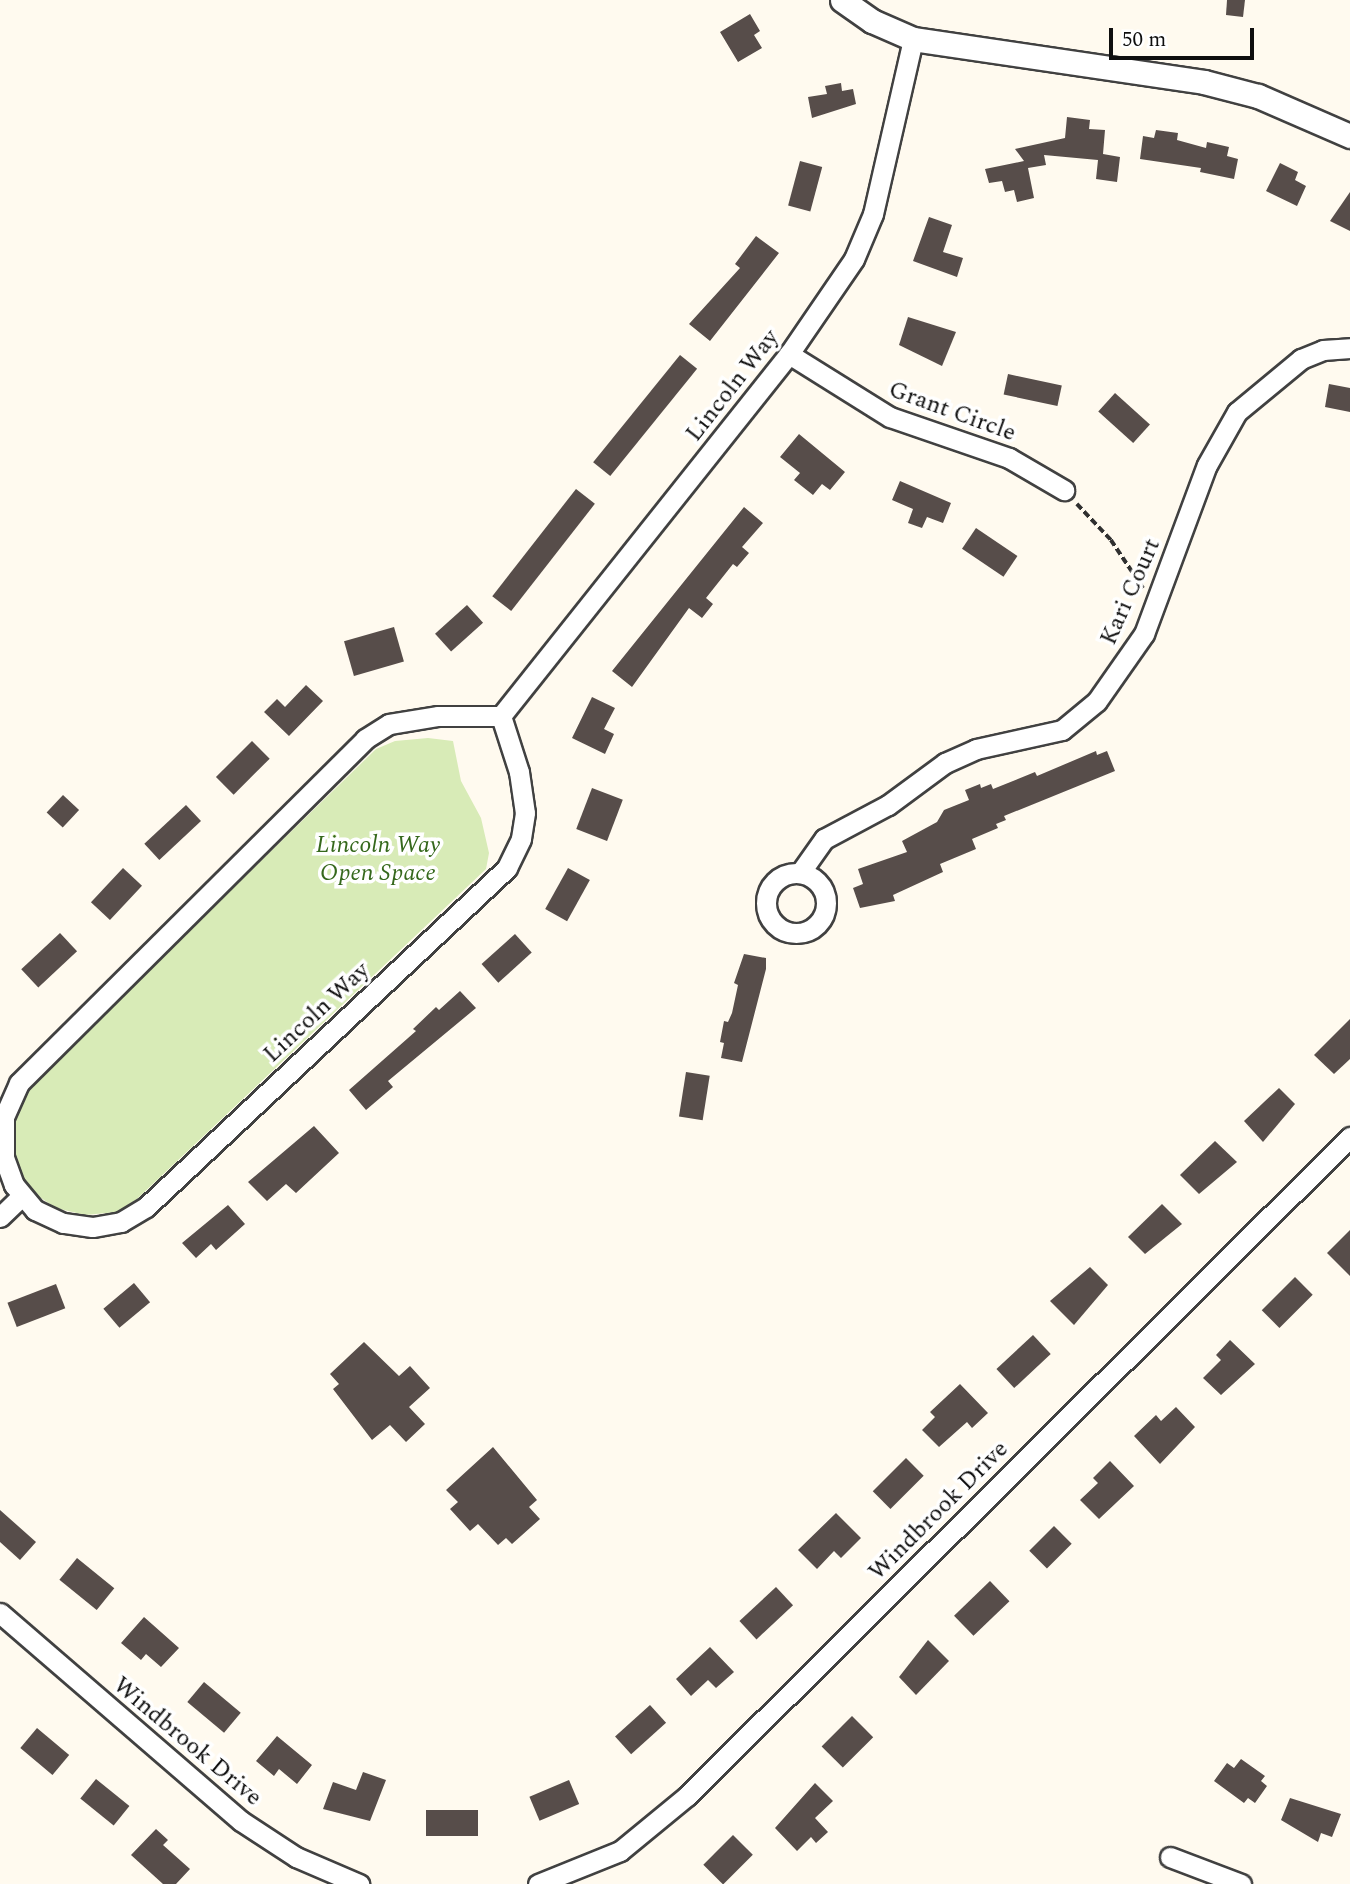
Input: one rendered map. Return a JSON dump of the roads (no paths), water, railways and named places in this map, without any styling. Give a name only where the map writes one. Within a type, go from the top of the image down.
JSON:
[{"type":"street","points":[[842,0],[872,21],[914,39],[1204,82],[1258,96],[1350,136]]},
{"type":"street","name":"Lincoln Way","points":[[21,1197],[48,1217],[77,1226],[112,1225],[138,1213],[507,868],[521,839],[525,813],[519,772],[502,716],[789,354],[833,293],[866,235],[914,39]]},
{"type":"street","name":"Kari Court","points":[[800,873],[824,839],[888,805],[945,763],[984,747],[1048,735],[1075,721],[1131,658],[1160,598],[1207,465],[1237,412],[1301,359],[1323,350],[1350,348]]},
{"type":"street","name":"Grant Circle","points":[[789,354],[890,417],[1009,458],[1064,491]]},
{"type":"street","points":[[0,1217],[21,1197],[4,1157],[2,1127],[12,1095],[29,1072],[376,730],[400,721],[438,716],[502,716]]},
{"type":"street","name":"Windbrook Drive","points":[[538,1884],[620,1851],[687,1796],[1350,1137]]},
{"type":"street","name":"Windbrook Drive","points":[[0,1613],[233,1815],[296,1857],[359,1884]]},
{"type":"street","points":[[1170,1857],[1241,1884]]},
{"type":"park label","name":"Lincoln Way Open Space","points":[[378,860]]}]
